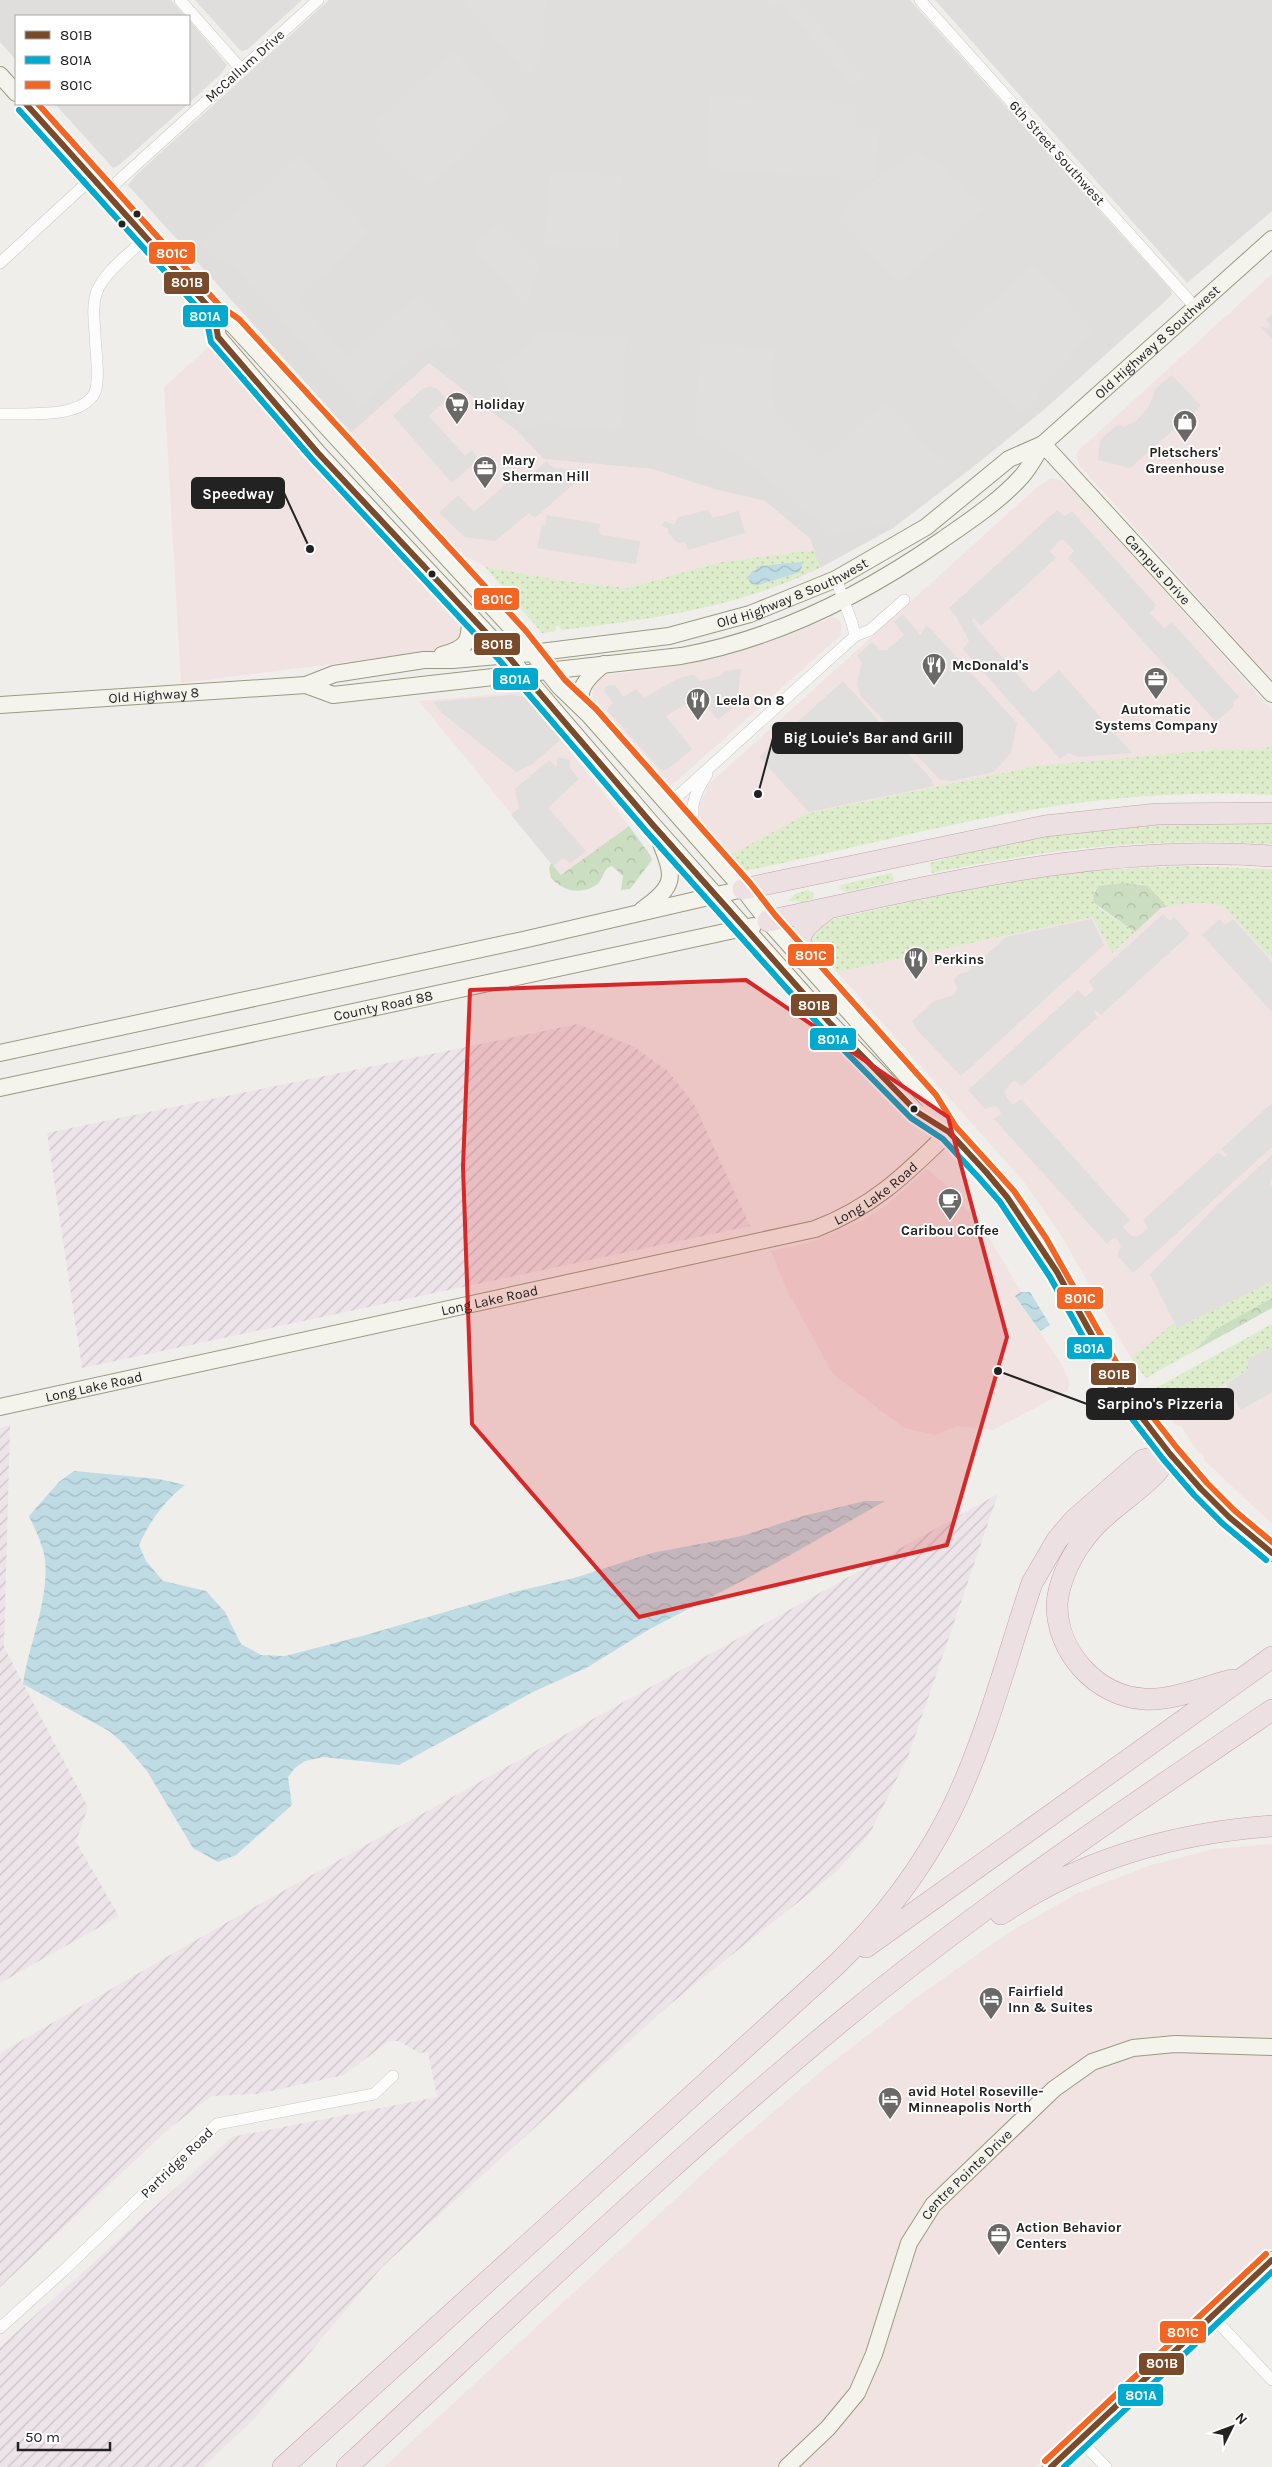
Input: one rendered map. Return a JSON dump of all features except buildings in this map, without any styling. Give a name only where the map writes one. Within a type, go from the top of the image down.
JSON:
[{"type":"highway","points":[[743,889],[1046,826],[1157,814],[1272,812]]},
{"type":"highway","points":[[768,922],[1027,867],[1085,859],[1197,852],[1272,856]]},
{"type":"highway","points":[[801,958],[798,941],[804,931],[828,909]]},
{"type":"highway","points":[[1170,1454],[1155,1475],[1108,1513],[1081,1542],[1070,1561],[1059,1595],[1058,1614],[1061,1630],[1074,1658],[1084,1671],[1098,1683],[1127,1696],[1158,1699],[1244,1677]]},
{"type":"highway","points":[[283,2467],[851,1951],[881,1918],[908,1882],[950,1813],[974,1755],[1032,1583],[1057,1540],[1074,1520],[1143,1460],[1170,1454]]},
{"type":"highway","points":[[815,1984],[1272,1657]]},
{"type":"highway","points":[[347,2467],[702,2140],[845,2019],[1015,1887],[1272,1710]]},
{"type":"highway","points":[[845,2019],[1016,1904],[1088,1867],[1164,1841],[1207,1833],[1272,1826]]},
{"type":"main road","points":[[0,75],[15,92]]},
{"type":"main road","points":[[27,105],[214,313],[233,324],[532,653],[559,686],[590,715]]},
{"type":"main road","name":"Old Highway 8 Southwest","points":[[524,674],[605,663],[681,656],[736,644],[777,630],[882,580],[962,526],[1010,488],[1023,474],[1043,444],[1272,239]]},
{"type":"main road","points":[[214,313],[218,337],[370,511],[470,614],[524,674],[715,896],[829,1022],[917,1112],[949,1132]]},
{"type":"main road","name":"Old Highway 8 Southwest","points":[[507,655],[669,636],[750,614],[836,579],[926,527],[1009,459],[1043,444]]},
{"type":"main road","name":"Campus Drive","points":[[1043,444],[1272,694]]},
{"type":"main road","points":[[424,660],[462,648],[468,641],[470,614]]},
{"type":"main road","name":"Old Highway 8","points":[[0,705],[306,686],[334,674],[424,660],[453,660],[507,655]]},
{"type":"main road","points":[[605,663],[588,676],[580,694],[584,708],[743,889],[768,922],[929,1101],[949,1132],[1007,1197],[1039,1243],[1126,1397],[1170,1454],[1215,1504],[1272,1553]]},
{"type":"main road","name":"Old Highway 8","points":[[306,686],[333,695],[524,674]]},
{"type":"main road","points":[[638,913],[657,898],[670,878],[669,860],[653,825]]},
{"type":"main road","points":[[0,1053],[743,889]]},
{"type":"main road","name":"County Road 88","points":[[0,1088],[768,922]]},
{"type":"main road","name":"Long Lake Road","points":[[0,1407],[816,1229],[840,1220],[882,1194],[949,1132]]},
{"type":"main road","name":"Centre Pointe Drive","points":[[786,2467],[828,2428],[857,2393],[874,2354],[909,2243],[933,2205],[1054,2089],[1092,2062],[1133,2048],[1175,2044],[1272,2047]]},
{"type":"main road","points":[[1051,2467],[1272,2260]]},
{"type":"street","points":[[180,0],[241,69]]},
{"type":"street","name":"McCallum Drive","points":[[106,192],[318,0]]},
{"type":"street","name":"6th Street Southwest","points":[[920,0],[1195,307]]},
{"type":"street","points":[[0,264],[92,178]]},
{"type":"street","points":[[0,414],[72,411],[85,404],[94,394],[97,380],[94,307],[98,291],[110,272],[146,238]]},
{"type":"street","points":[[836,579],[855,636]]},
{"type":"street","points":[[669,804],[855,636],[870,630],[904,600]]},
{"type":"street","points":[[694,835],[691,810],[700,786],[713,764]]},
{"type":"street","name":"Partridge Road","points":[[0,2328],[63,2272],[217,2124],[374,2094],[393,2076]]},
{"type":"street","points":[[1212,2316],[1272,2380]]},
{"type":"street","points":[[1080,2440],[1106,2467]]},
{"type":"highlighted area","points":[[746,980],[948,1117],[1007,1337],[947,1545],[639,1617],[472,1424],[463,1167],[470,990]]},
{"type":"shaded area","points":[[0,0],[171,0],[184,15],[15,15],[15,59],[0,42]]},
{"type":"shaded area","points":[[195,0],[302,0],[248,49],[242,51]]},
{"type":"shaded area","points":[[329,0],[910,0],[1171,290],[1172,295],[1046,408],[973,467],[893,528],[820,568],[810,539],[765,501],[717,490],[652,469],[544,460],[518,432],[429,364],[351,433],[128,185],[136,175]]},
{"type":"shaded area","points":[[468,0],[546,0],[542,52],[530,77],[464,3]]},
{"type":"shaded area","points":[[766,0],[798,0],[864,77],[852,86],[782,3],[773,8]]},
{"type":"shaded area","points":[[935,0],[1272,0],[1272,211],[1187,283]]},
{"type":"shaded area","points":[[190,21],[227,65],[222,73],[190,102]]},
{"type":"shaded area","points":[[454,51],[509,114],[430,185],[424,178],[418,183],[376,138],[380,130],[376,121]]},
{"type":"shaded area","points":[[710,96],[856,104],[857,127],[879,129],[876,177],[866,179],[707,169]]},
{"type":"shaded area","points":[[56,105],[187,105],[118,166],[113,168]]},
{"type":"shaded area","points":[[919,151],[926,159],[932,159],[938,163],[983,209],[898,284],[839,219],[845,214],[842,210],[877,179]]},
{"type":"shaded area","points":[[300,155],[369,232],[297,299],[347,357],[418,294],[462,341],[455,348],[430,344],[359,406],[233,265],[224,261],[215,261],[200,243]]},
{"type":"shaded area","points":[[550,173],[622,175],[618,247],[615,249],[544,246]]},
{"type":"shaded area","points":[[499,223],[539,265],[526,306],[474,248],[474,244]]},
{"type":"shaded area","points":[[1033,264],[1094,331],[1042,386],[1038,392],[1037,401],[1024,413],[1009,401],[950,341]]},
{"type":"shaded area","points":[[1272,274],[1272,680],[1080,466],[1076,455],[1079,450]]},
{"type":"shaded area","points":[[1272,314],[1272,339],[1261,327],[1269,328],[1270,324],[1266,320]]},
{"type":"shaded area","points":[[538,332],[626,337],[622,430],[564,428],[549,422],[519,430],[514,418],[507,386],[497,368],[524,350]]},
{"type":"shaded area","points":[[215,341],[308,450],[455,614],[459,621],[460,633],[453,645],[442,650],[181,683],[164,387]]},
{"type":"shaded area","points":[[704,343],[774,349],[772,396],[777,414],[822,456],[829,454],[886,401],[934,454],[941,459],[954,460],[962,468],[934,494],[893,523],[840,532],[828,537],[817,522],[745,460],[715,441],[695,436],[700,347]]},
{"type":"shaded area","points":[[429,363],[518,432],[544,459],[652,469],[717,490],[765,501],[810,539],[814,550],[721,562],[627,588],[572,582],[485,567],[457,551],[351,433]]},
{"type":"shaded area","points":[[1172,375],[1201,406],[1130,468],[1098,460],[1100,440],[1118,424],[1124,427],[1136,421],[1148,408],[1156,388]]},
{"type":"shaded area","points":[[430,386],[438,389],[447,399],[429,416],[465,456],[472,450],[479,459],[452,483],[393,416],[422,389]]},
{"type":"shaded area","points":[[546,461],[554,468],[581,470],[585,474],[535,518],[529,513],[495,541],[465,537],[439,513],[458,495],[474,512],[515,476],[523,483]]},
{"type":"shaded area","points":[[1050,478],[1061,480],[1070,487],[1272,710],[1272,745],[1263,750],[1213,750],[1036,766],[806,814],[730,855],[700,821],[699,806],[709,784],[1036,488]]},
{"type":"shaded area","points":[[708,510],[713,518],[739,511],[745,533],[688,550],[685,542],[678,543],[668,533],[669,529],[662,526],[664,521],[674,525],[678,517]]},
{"type":"shaded area","points":[[1057,510],[1064,516],[1072,511],[1156,605],[1150,613],[1164,628],[1172,622],[1239,697],[1233,702],[1234,706],[1216,722],[1068,558],[1074,551],[1064,540],[1060,540],[1050,551],[1056,558],[981,626],[974,618],[972,620],[979,631],[1032,691],[1034,692],[1059,670],[1132,753],[1078,757],[1068,753],[1060,759],[963,649],[969,641],[957,618],[949,608]]},
{"type":"shaded area","points":[[547,515],[600,524],[599,532],[602,535],[640,541],[636,564],[537,548],[542,524],[546,525]]},
{"type":"shaded area","points":[[903,614],[920,635],[926,626],[930,628],[1017,723],[1011,753],[994,772],[951,781],[939,779],[860,695],[857,683],[862,663],[857,656],[872,642],[880,650],[887,650],[904,635],[894,622]]},
{"type":"shaded area","points":[[832,617],[839,619],[842,625],[840,636],[672,785],[667,785],[592,699],[593,687],[598,680],[606,675],[669,667],[727,655],[778,639]]},
{"type":"shaded area","points":[[741,669],[738,692],[743,699],[718,720],[699,697],[666,716],[692,749],[667,770],[662,771],[607,710],[613,703],[604,690],[607,686],[615,685],[624,697],[636,689],[644,698],[677,679],[694,674],[700,681],[720,676],[725,671]]},
{"type":"shaded area","points":[[843,681],[932,780],[934,786],[809,812],[759,757]]},
{"type":"shaded area","points":[[524,692],[629,826],[561,875],[419,701]]},
{"type":"shaded area","points":[[512,695],[524,697],[561,739],[533,764],[516,772],[443,714],[433,702]]},
{"type":"shaded area","points":[[557,757],[570,760],[570,768],[579,779],[548,808],[586,851],[571,863],[563,858],[553,866],[511,815],[519,808],[515,789],[549,760],[557,767]]},
{"type":"shaded area","points":[[1188,902],[1214,903],[1224,907],[1272,959],[1272,1281],[1131,1358],[1062,1237],[1024,1182],[837,972],[1093,917],[1112,953],[1161,908]]},
{"type":"shaded area","points":[[1163,914],[1170,921],[1174,917],[1190,934],[1101,1015],[1094,1011],[1097,1018],[1022,1086],[1014,1080],[1005,1090],[1006,1097],[1013,1105],[1021,1099],[1130,1220],[1123,1227],[1130,1235],[1137,1237],[1148,1228],[1143,1220],[1218,1152],[1226,1158],[1227,1155],[1221,1149],[1272,1103],[1272,1147],[1133,1273],[1117,1255],[1121,1247],[1117,1239],[1113,1238],[1107,1244],[994,1119],[1001,1114],[999,1109],[994,1106],[985,1109],[968,1090],[1078,990],[1085,997],[1094,990],[1089,981]]},
{"type":"shaded area","points":[[1092,919],[1104,945],[961,1076],[917,1030],[912,1021],[934,1001],[954,995],[957,989],[954,979],[961,973],[967,972],[1006,937]]},
{"type":"shaded area","points":[[1220,919],[1225,925],[1233,919],[1272,962],[1272,1012],[1202,935]]},
{"type":"shaded area","points":[[578,1024],[634,1047],[668,1071],[694,1104],[750,1226],[82,1368],[47,1133]]},
{"type":"shaded area","points":[[1272,1155],[1272,1178],[1270,1182],[1272,1187],[1272,1281],[1177,1328],[1150,1274],[1217,1205]]},
{"type":"shaded area","points":[[927,1169],[946,1185],[986,1232],[1021,1292],[1015,1296],[1061,1363],[1070,1384],[1067,1391],[993,1430],[957,1426],[936,1435],[904,1428],[833,1374],[787,1290],[771,1251],[812,1242],[863,1220],[887,1205]]},
{"type":"shaded area","points":[[1272,1347],[1272,1524],[1204,1460],[1203,1454],[1198,1452],[1181,1426],[1174,1424],[1170,1416],[1244,1373]]},
{"type":"shaded area","points":[[1272,1347],[1272,1392],[1241,1410],[1226,1384],[1248,1370],[1250,1358]]},
{"type":"shaded area","points":[[10,1425],[4,1647],[88,1807],[76,1842],[119,1916],[0,1983],[0,1428]]},
{"type":"shaded area","points":[[998,1494],[909,1754],[869,1835],[836,1872],[669,2005],[382,2267],[253,2420],[203,2467],[0,2467],[0,2347],[232,2137],[437,2097],[428,2052],[419,2053],[399,2041],[389,2041],[344,2075],[257,2094],[212,2096],[172,2126],[0,2287],[0,2053],[224,1924]]},
{"type":"shaded area","points":[[1272,1844],[1272,2247],[1036,2467],[384,2467],[733,2146],[825,2068],[921,1994],[1008,1933],[1078,1893],[1151,1865],[1214,1849]]},
{"type":"green space","points":[[814,550],[820,568],[757,593],[693,610],[661,616],[561,630],[560,626],[555,626],[556,631],[542,633],[485,567],[572,582],[627,588],[721,562]]},
{"type":"green space","points":[[1272,745],[1272,795],[1144,796],[1057,806],[923,831],[745,871],[730,855],[806,814],[1036,766],[1213,750],[1263,750]]},
{"type":"green space","points":[[1272,821],[1272,844],[1185,842],[1101,846],[1018,857],[932,873],[930,863],[1037,837],[1092,828],[1162,822]]},
{"type":"green space","points":[[629,826],[652,860],[630,889],[621,890],[623,876],[612,866],[606,870],[598,884],[580,891],[565,888],[551,878],[549,868],[551,863],[561,875]]},
{"type":"green space","points":[[1187,866],[1272,869],[1272,959],[1224,907],[1203,903],[1188,903],[1167,907],[1142,884],[1098,886],[1094,891],[1094,903],[1100,909],[1135,932],[1112,953],[1093,917],[837,972],[808,939],[829,920],[960,891],[1040,876],[1096,870]]},
{"type":"green space","points":[[892,873],[894,881],[846,892],[839,889],[841,885]]},
{"type":"green space","points":[[1125,883],[1148,886],[1167,907],[1161,908],[1135,932],[1094,903],[1093,896],[1098,886]]},
{"type":"green space","points":[[808,890],[814,894],[813,899],[802,902],[788,901],[795,894]]},
{"type":"green space","points":[[1272,1281],[1272,1298],[1216,1329],[1194,1351],[1146,1378],[1131,1358],[1174,1323],[1177,1328]]},
{"type":"green space","points":[[1272,1298],[1272,1308],[1194,1351],[1216,1329]]},
{"type":"green space","points":[[1272,1324],[1272,1347],[1249,1360],[1248,1370],[1170,1416],[1154,1389]]},
{"type":"water","points":[[801,562],[800,572],[758,585],[751,584],[747,577],[760,566]]},
{"type":"water","points":[[1021,1292],[1030,1292],[1050,1325],[1040,1331],[1015,1296]]},
{"type":"water","points":[[74,1471],[159,1479],[185,1485],[164,1505],[143,1536],[139,1545],[146,1561],[163,1581],[206,1591],[225,1612],[241,1644],[261,1655],[285,1656],[514,1592],[574,1578],[652,1553],[742,1536],[803,1516],[865,1501],[885,1501],[778,1562],[648,1630],[588,1667],[533,1692],[399,1765],[323,1757],[305,1761],[295,1768],[288,1777],[292,1805],[236,1855],[218,1862],[193,1848],[147,1771],[124,1744],[109,1731],[23,1684],[41,1607],[45,1575],[45,1559],[29,1516],[59,1482]]},
{"type":"transit line","name":"801B","points":[[27,105],[214,313],[218,337],[318,453],[507,655],[653,825],[829,1022],[917,1112],[949,1132],[986,1172],[1007,1197],[1057,1272],[1126,1397],[1170,1454],[1201,1489],[1229,1517],[1272,1553]]},
{"type":"transit line","name":"801C","points":[[39,105],[220,306],[239,319],[526,631],[565,680],[596,709],[750,883],[775,915],[936,1095],[956,1127],[1014,1191],[1046,1238],[1133,1392],[1207,1483],[1235,1511],[1272,1542]]},
{"type":"transit line","name":"801A","points":[[19,110],[206,317],[211,342],[312,459],[500,661],[646,831],[822,1028],[911,1118],[943,1139],[1000,1202],[1050,1277],[1119,1402],[1163,1459],[1194,1495],[1223,1524],[1266,1560]]},
{"type":"transit line","name":"801C","points":[[1045,2461],[1266,2254]]},
{"type":"transit line","name":"801B","points":[[1051,2467],[1272,2260]]},
{"type":"transit line","name":"801A","points":[[1064,2467],[1272,2272]]},
{"type":"place","name":"Holiday","points":[[457,425]]},
{"type":"place","name":"Pletschers' Greenhouse","points":[[1185,443]]},
{"type":"place","name":"Mary Sherman Hill","points":[[485,489]]},
{"type":"place","name":"Speedway","points":[[310,549]]},
{"type":"place","name":"McDonald's","points":[[934,686]]},
{"type":"place","name":"Automatic Systems Company","points":[[1156,700]]},
{"type":"place","name":"Leela On 8","points":[[698,721]]},
{"type":"place","name":"Big Louie's Bar and Grill","points":[[758,794]]},
{"type":"place","name":"Perkins","points":[[916,980]]},
{"type":"place","name":"Caribou Coffee","points":[[950,1221]]},
{"type":"place","name":"Sarpino's Pizzeria","points":[[998,1371]]},
{"type":"place","name":"Fairfield Inn & Suites","points":[[991,2020]]},
{"type":"place","name":"avid Hotel Roseville- Minneapolis North","points":[[890,2120]]},
{"type":"place","name":"Action Behavior Centers","points":[[999,2256]]}]
